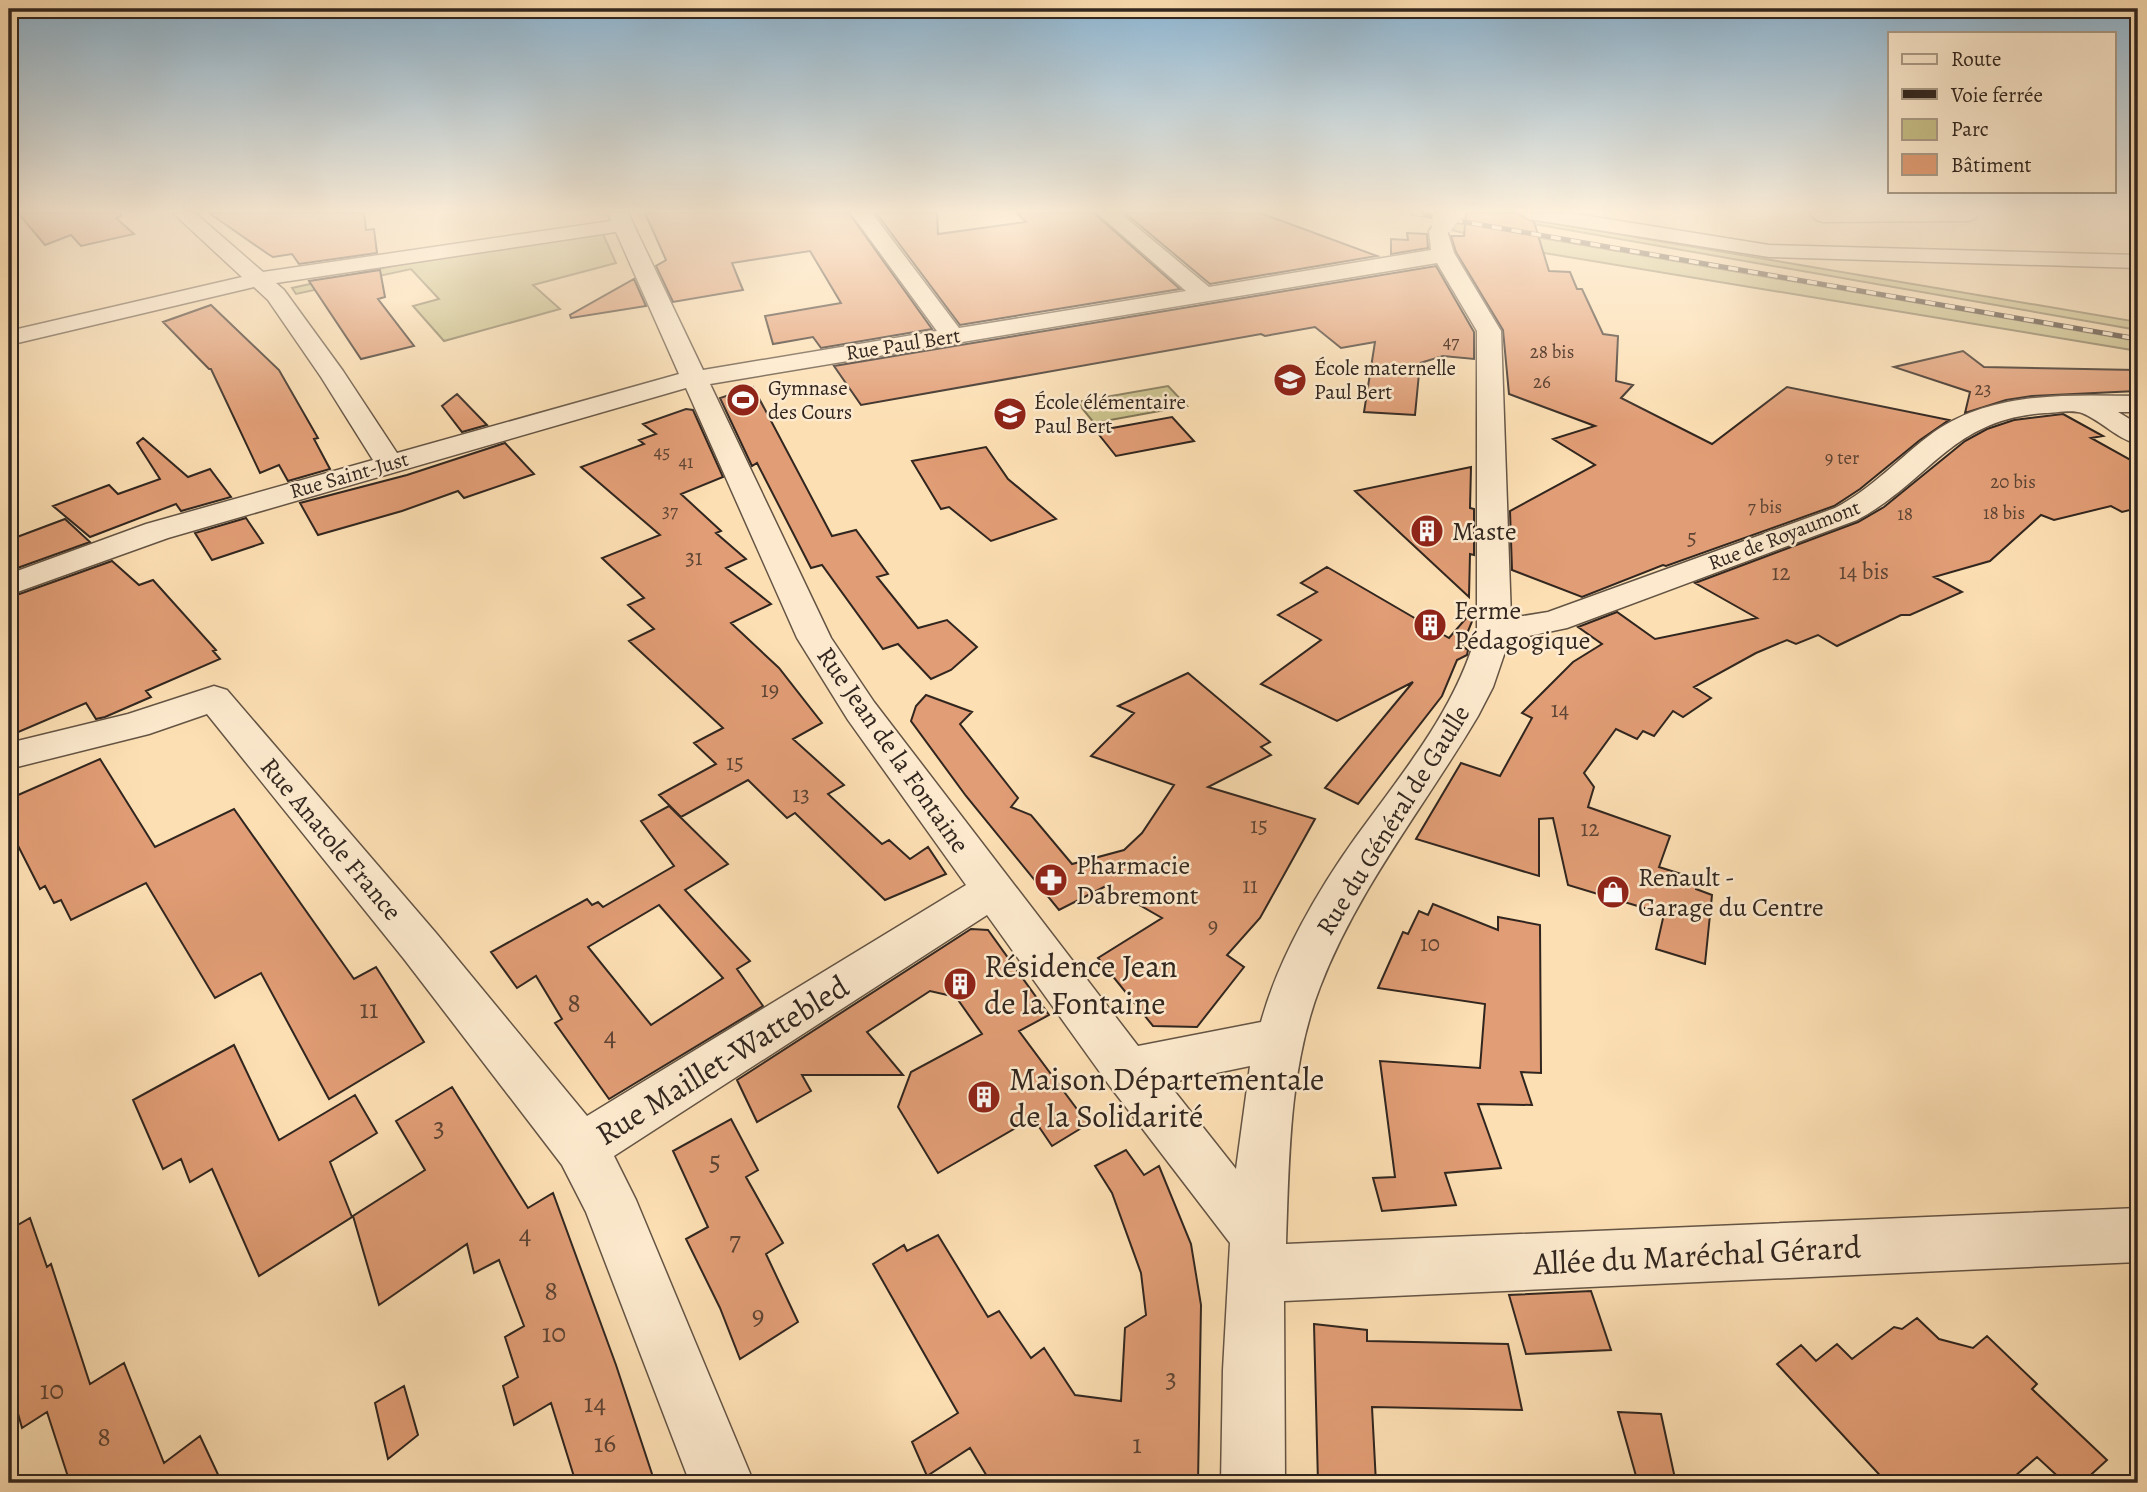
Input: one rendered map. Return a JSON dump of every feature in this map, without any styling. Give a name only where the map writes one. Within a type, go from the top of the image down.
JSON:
[{"type":"street","points":[[9,338],[245,283]]},
{"type":"street","points":[[264,283],[276,295],[334,376],[389,463]]},
{"type":"street","name":"Rue Jean de la Fontaine","points":[[649,283],[793,593],[827,659],[861,711],[993,890],[1222,1193],[1256,1254]]},
{"type":"street","points":[[913,283],[953,336]]},
{"type":"street","points":[[1190,283],[1204,294]]},
{"type":"street","name":"Rue Paul Bert","points":[[694,379],[1204,294],[1247,283]]},
{"type":"street","name":"Rue du Général de Gaulle","points":[[1253,1483],[1256,1254],[1272,1075],[1279,1039],[1305,965],[1337,904],[1464,707],[1486,659],[1494,632],[1489,331],[1468,283]]},
{"type":"street","name":"Rue Saint-Just","points":[[9,585],[138,537],[669,383],[694,379]]},
{"type":"street","name":"Rue de Royaumont","points":[[1494,632],[1555,621],[1846,514],[1879,495],[1941,440],[1976,418],[2009,409],[2138,404]]},
{"type":"street","points":[[2088,405],[2138,436]]},
{"type":"street","name":"Rue Anatole France","points":[[9,756],[136,725],[214,698],[420,946],[581,1148]]},
{"type":"street","name":"Rue Maillet-Wattebled","points":[[722,1483],[609,1200],[581,1148],[993,890]]},
{"type":"street","points":[[1127,1070],[1279,1039]]},
{"type":"street","name":"Allée du Maréchal Gérard","points":[[1256,1254],[2138,1235]]},
{"type":"green space","points":[[316,283],[348,283],[296,294],[292,288]]},
{"type":"green space","points":[[424,283],[542,283],[533,285],[560,309],[444,341],[413,306],[439,299]]},
{"type":"green space","points":[[1724,283],[1800,283],[2138,341],[2138,351]]},
{"type":"green space","points":[[1868,283],[1905,283],[2138,322],[2138,330]]},
{"type":"green space","points":[[1168,386],[1187,406],[1094,423],[1077,402]]},
{"type":"building","points":[[310,283],[382,283],[385,297],[378,299],[414,346],[361,359]]},
{"type":"building","points":[[628,283],[636,283],[646,306],[571,318],[570,315]]},
{"type":"building","points":[[664,283],[740,283],[743,290],[673,302]]},
{"type":"building","points":[[829,283],[899,283],[932,329],[821,348],[813,337],[773,344],[765,316],[841,303]]},
{"type":"building","points":[[928,283],[1173,283],[1180,289],[960,325]]},
{"type":"building","points":[[1336,283],[1446,283],[1474,332],[1474,359],[1443,356],[1420,363],[1415,415],[1364,412],[1375,342],[1341,348],[1315,327],[1265,336],[1261,334],[861,405],[834,366]]},
{"type":"building","points":[[1474,283],[1574,283],[1577,289],[1582,289],[1603,334],[1618,336],[1616,381],[1633,385],[1621,398],[1712,444],[1787,387],[1949,420],[1834,506],[1663,565],[1582,597],[1512,570],[1510,511],[1595,465],[1553,439],[1595,426],[1509,394],[1503,330]]},
{"type":"building","points":[[211,305],[279,370],[318,438],[314,439],[330,469],[288,481],[279,465],[260,473],[211,369],[163,322]]},
{"type":"building","points":[[1963,351],[1984,367],[2136,370],[2136,391],[2032,396],[2006,400],[1965,413],[1970,392],[1894,367]]},
{"type":"building","points":[[753,387],[832,536],[856,530],[888,574],[877,577],[918,628],[947,620],[977,647],[951,670],[931,679],[898,644],[883,649],[822,565],[811,568],[757,463],[752,466],[720,398]]},
{"type":"building","points":[[457,394],[487,425],[462,432],[442,406]]},
{"type":"building","points":[[686,409],[693,410],[723,477],[681,494],[721,531],[716,533],[746,559],[726,568],[771,604],[731,623],[779,668],[822,723],[793,739],[844,785],[828,794],[882,844],[889,840],[910,859],[928,847],[946,874],[885,900],[795,813],[787,818],[748,780],[681,817],[659,795],[716,764],[694,743],[723,728],[629,641],[654,629],[628,605],[644,598],[602,558],[660,535],[581,467],[644,444],[639,440],[656,434],[643,424]]},
{"type":"building","points":[[2063,414],[2103,436],[2091,438],[2138,464],[2138,508],[2122,512],[2111,506],[2054,520],[2041,515],[1990,561],[1934,577],[1962,592],[1910,615],[1901,615],[1837,646],[1818,635],[1796,644],[1787,640],[1756,653],[1694,687],[1711,698],[1683,717],[1673,711],[1654,736],[1643,731],[1637,739],[1616,729],[1584,773],[1594,787],[1588,807],[1670,836],[1659,867],[1697,879],[1696,889],[1712,895],[1705,964],[1656,949],[1664,914],[1568,885],[1553,818],[1539,819],[1539,876],[1416,839],[1461,763],[1500,776],[1532,718],[1522,713],[1573,662],[1602,644],[1578,627],[1617,612],[1655,639],[1757,618],[1695,583],[1858,522],[1884,507],[1965,441],[1987,429],[2014,420]]},
{"type":"building","points":[[1172,417],[1194,441],[1116,456],[1096,431]]},
{"type":"building","points":[[143,438],[188,477],[210,469],[231,497],[181,511],[176,504],[90,537],[53,506],[109,485],[118,494],[160,479],[137,443]]},
{"type":"building","points":[[505,443],[534,474],[464,498],[458,491],[402,511],[318,535],[300,503],[407,475]]},
{"type":"building","points":[[986,447],[1008,479],[1056,519],[991,541],[949,507],[941,509],[912,461]]},
{"type":"building","points":[[1471,467],[1470,508],[1474,509],[1474,555],[1470,554],[1469,597],[1355,491]]},
{"type":"building","points":[[246,518],[263,543],[212,560],[195,533]]},
{"type":"building","points":[[65,519],[90,542],[9,571],[9,540]]},
{"type":"building","points":[[112,561],[139,585],[153,580],[216,650],[213,651],[220,659],[146,691],[151,697],[105,717],[96,719],[86,703],[9,736],[9,602],[14,600],[11,597]]},
{"type":"building","points":[[1327,567],[1449,638],[1468,616],[1473,619],[1462,646],[1468,650],[1467,655],[1457,660],[1442,696],[1358,804],[1325,788],[1413,682],[1337,721],[1261,684],[1321,640],[1278,615],[1317,592],[1301,583]]},
{"type":"building","points":[[1188,673],[1270,742],[1261,747],[1271,755],[1208,787],[1315,819],[1260,918],[1227,955],[1244,967],[1197,1027],[1153,1026],[1098,958],[1162,918],[1106,886],[1059,910],[966,796],[911,721],[916,706],[926,695],[972,712],[960,724],[1018,798],[1011,807],[1031,815],[1072,864],[1124,850],[1142,833],[1174,785],[1091,756],[1134,713],[1118,706]]},
{"type":"building","points":[[100,759],[155,847],[234,809],[354,979],[376,967],[424,1042],[329,1099],[261,973],[215,998],[146,883],[71,920],[61,900],[54,903],[45,886],[40,889],[9,828],[9,799]]},
{"type":"building","points":[[669,806],[728,864],[685,890],[750,961],[737,969],[763,1006],[609,1099],[555,1023],[562,1019],[536,976],[517,988],[491,952],[587,899],[592,905],[598,902],[603,907],[674,866],[641,821]],"holes":[[[659,905],[723,978],[651,1025],[588,947]]]},
{"type":"building","points":[[1433,904],[1498,930],[1498,917],[1540,925],[1541,1073],[1521,1072],[1532,1105],[1478,1104],[1501,1168],[1445,1173],[1456,1205],[1382,1211],[1373,1178],[1395,1177],[1380,1061],[1480,1068],[1485,1004],[1378,988],[1403,932],[1408,934],[1419,911],[1428,915]]},
{"type":"building","points":[[971,929],[988,930],[1049,1015],[1019,1031],[1088,1124],[1052,1146],[1033,1118],[938,1173],[898,1107],[911,1072],[982,1034],[956,997],[930,991],[867,1032],[903,1075],[802,1075],[811,1091],[757,1122],[737,1080]]},
{"type":"building","points":[[234,1045],[279,1140],[355,1095],[377,1133],[330,1162],[352,1217],[259,1276],[212,1169],[190,1182],[181,1159],[163,1169],[133,1100]]},
{"type":"building","points":[[452,1087],[528,1208],[553,1193],[616,1365],[655,1483],[576,1483],[551,1403],[514,1425],[503,1386],[518,1377],[505,1337],[524,1326],[499,1260],[474,1273],[467,1244],[379,1305],[353,1216],[425,1170],[396,1121]]},
{"type":"building","points":[[731,1119],[758,1170],[746,1177],[783,1243],[766,1254],[798,1322],[740,1359],[720,1308],[686,1239],[708,1227],[673,1151]]},
{"type":"building","points":[[1126,1150],[1144,1175],[1159,1166],[1191,1244],[1201,1305],[1198,1483],[991,1483],[970,1448],[927,1476],[912,1442],[958,1413],[873,1264],[904,1245],[907,1251],[938,1235],[988,1317],[999,1311],[1031,1358],[1044,1348],[1075,1395],[1121,1401],[1125,1328],[1146,1315],[1141,1273],[1112,1193],[1095,1166]]},
{"type":"building","points":[[30,1218],[47,1267],[51,1264],[90,1384],[124,1363],[164,1463],[200,1436],[222,1483],[70,1483],[47,1412],[22,1428],[9,1381],[9,1230]]},
{"type":"building","points":[[1591,1291],[1611,1350],[1526,1354],[1509,1295]]},
{"type":"building","points":[[1917,1318],[1939,1339],[1973,1348],[1987,1336],[2037,1384],[2032,1389],[2107,1460],[2082,1483],[2065,1483],[2037,1457],[2007,1483],[1887,1483],[1777,1364],[1801,1345],[1816,1361],[1837,1344],[1852,1359],[1894,1327],[1902,1329]]},
{"type":"building","points":[[1314,1324],[1367,1330],[1367,1341],[1508,1344],[1522,1410],[1372,1407],[1376,1483],[1318,1483]]},
{"type":"building","points":[[404,1386],[418,1435],[388,1459],[375,1403]]},
{"type":"building","points":[[1618,1412],[1661,1414],[1676,1483],[1638,1483]]},
{"type":"railway","points":[[1814,283],[2138,339]]},
{"type":"place","name":"École maternelle Paul Bert","points":[[1290,380]]},
{"type":"place","name":"Gymnase des Cours","points":[[743,400]]},
{"type":"place","name":"École élémentaire Paul Bert","points":[[1010,414]]},
{"type":"place","name":"Maste","points":[[1427,531]]},
{"type":"place","name":"Ferme Pédagogique","points":[[1430,625]]},
{"type":"place","name":"Pharmacie Dabremont","points":[[1051,880]]},
{"type":"place","name":"Renault - Garage du Centre","points":[[1613,892]]},
{"type":"place","name":"Résidence Jean de la Fontaine","points":[[960,984]]},
{"type":"place","name":"Maison Départementale de la Solidarité","points":[[984,1097]]}]
